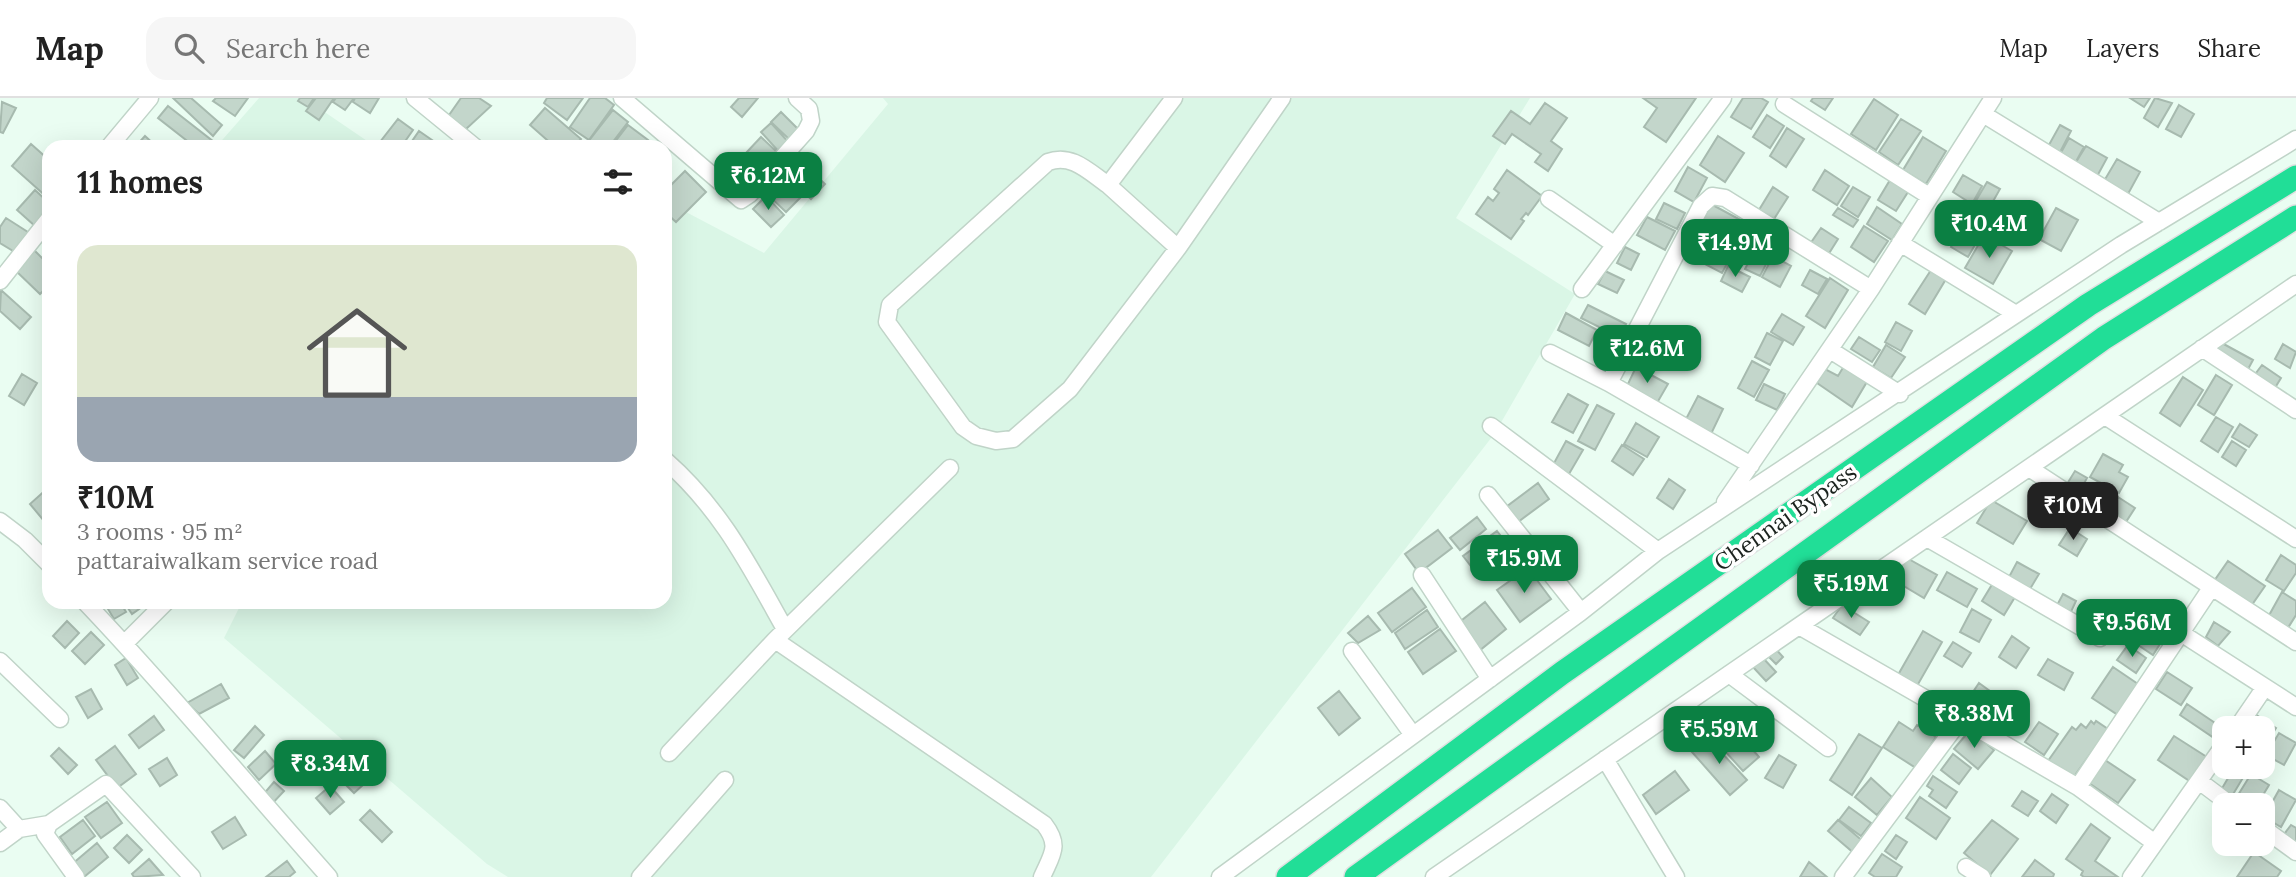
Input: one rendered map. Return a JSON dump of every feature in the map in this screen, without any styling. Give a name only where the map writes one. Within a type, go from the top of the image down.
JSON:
[{"type":"highway","name":"Chennai Bypass","points":[[1288,877],[1562,673],[2077,313],[2296,177]]},
{"type":"highway","name":"Chennai Bypass","points":[[1356,877],[2104,338],[2296,217]]},
{"type":"street","points":[[115,140],[150,98]]},
{"type":"street","points":[[415,98],[466,140]]},
{"type":"street","points":[[622,98],[671,140]]},
{"type":"street","points":[[672,141],[741,200],[750,194],[806,131],[811,121],[809,109],[797,98]]},
{"type":"street","points":[[1108,185],[1174,98]]},
{"type":"street","points":[[1178,248],[1108,185],[1076,162],[1060,158],[1048,162],[890,306],[887,322],[962,427],[976,436],[996,440],[1013,439],[1070,389],[1178,248],[1282,98]]},
{"type":"street","points":[[1582,289],[1723,98]]},
{"type":"street","points":[[1720,510],[1871,289],[1993,98]]},
{"type":"street","points":[[1784,104],[1930,195]]},
{"type":"street","points":[[1983,114],[2159,222]]},
{"type":"street","points":[[1220,877],[1581,612],[1658,551],[1900,394],[2016,314],[2159,222],[2296,139]]},
{"type":"street","points":[[1609,383],[1701,206],[1712,196],[1725,198],[1871,289]]},
{"type":"street","points":[[1549,199],[1615,245]]},
{"type":"street","points":[[0,281],[42,228]]},
{"type":"street","points":[[1900,243],[2016,314]]},
{"type":"street","points":[[1434,877],[2296,284]]},
{"type":"street","points":[[2202,348],[2296,410]]},
{"type":"street","points":[[1829,350],[1900,394]]},
{"type":"street","points":[[1550,353],[1609,383],[1751,465]]},
{"type":"street","points":[[2105,416],[2296,539]]},
{"type":"street","points":[[1491,426],[1658,551]]},
{"type":"street","points":[[672,466],[704,496],[732,534],[780,634],[1044,824],[1054,837],[1054,849],[1042,877]]},
{"type":"street","points":[[668,753],[780,634],[950,468]]},
{"type":"street","points":[[2029,468],[2296,642]]},
{"type":"street","points":[[1488,495],[1581,612]]},
{"type":"street","points":[[0,521],[42,557]]},
{"type":"street","points":[[1927,538],[2100,638]]},
{"type":"street","points":[[1422,575],[1490,679]]},
{"type":"street","points":[[2078,787],[2211,588]]},
{"type":"street","points":[[92,609],[165,685],[250,789],[329,877]]},
{"type":"street","points":[[125,643],[159,609]]},
{"type":"street","points":[[1800,626],[2078,787],[2155,843]]},
{"type":"street","points":[[2181,633],[2296,707]]},
{"type":"street","points":[[1352,651],[1413,735]]},
{"type":"street","points":[[0,661],[60,719]]},
{"type":"street","points":[[1729,674],[1828,748]]},
{"type":"street","points":[[2244,716],[2265,687]]},
{"type":"street","points":[[1843,877],[1961,719]]},
{"type":"street","points":[[1605,759],[1676,877]]},
{"type":"street","points":[[2131,877],[2212,763]]},
{"type":"street","points":[[640,877],[725,780]]},
{"type":"street","points":[[2199,781],[2215,793]]},
{"type":"street","points":[[0,843],[19,828],[49,824],[106,784],[192,877]]},
{"type":"street","points":[[0,808],[19,828]]},
{"type":"street","points":[[49,824],[45,834],[76,877]]},
{"type":"street","points":[[2275,837],[2296,852]]},
{"type":"street","points":[[1966,867],[1982,877]]},
{"type":"shaded area","points":[[259,98],[304,98],[366,140],[222,140]]},
{"type":"shaded area","points":[[883,98],[1530,98],[1456,218],[1575,294],[1495,433],[1151,877],[508,877],[487,864],[224,638],[238,609],[672,609],[672,205],[764,253],[888,104]]},
{"type":"building","points":[[173,98],[191,98],[222,125],[213,136]]},
{"type":"building","points":[[216,98],[248,98],[235,116],[213,101]]},
{"type":"building","points":[[300,98],[314,98],[308,107],[298,101]]},
{"type":"building","points":[[316,98],[334,98],[319,120],[306,111]]},
{"type":"building","points":[[336,98],[354,98],[345,110],[333,102]]},
{"type":"building","points":[[355,98],[379,98],[370,113],[353,102]]},
{"type":"building","points":[[461,98],[479,98],[491,106],[465,130],[447,118]]},
{"type":"building","points":[[547,98],[583,98],[567,120],[544,103]]},
{"type":"building","points":[[590,98],[605,98],[614,105],[589,140],[570,127]]},
{"type":"building","points":[[739,98],[758,98],[742,117],[731,107]]},
{"type":"building","points":[[1643,98],[1696,98],[1666,142],[1644,127],[1657,108]]},
{"type":"building","points":[[1743,98],[1761,98],[1768,102],[1751,129],[1731,117]]},
{"type":"building","points":[[1813,98],[1833,98],[1825,110],[1811,101]]},
{"type":"building","points":[[2130,98],[2150,98],[2144,107]]},
{"type":"building","points":[[2155,98],[2172,103],[2158,127],[2144,118]]},
{"type":"building","points":[[1874,99],[1898,115],[1876,150],[1851,134]]},
{"type":"building","points":[[2,102],[16,108],[3,133],[0,132]]},
{"type":"building","points":[[1545,103],[1567,118],[1551,141],[1562,149],[1548,171],[1535,162],[1541,154],[1512,134],[1505,144],[1493,136],[1511,111],[1530,124]]},
{"type":"building","points":[[2179,105],[2194,114],[2181,137],[2166,129]]},
{"type":"building","points":[[168,106],[211,140],[186,140],[158,118]]},
{"type":"building","points":[[545,108],[581,139],[547,140],[530,125]]},
{"type":"building","points":[[613,110],[628,122],[614,140],[589,140]]},
{"type":"building","points":[[781,112],[800,131],[790,140],[771,122]]},
{"type":"building","points":[[1767,115],[1784,126],[1770,148],[1753,137]]},
{"type":"building","points":[[398,119],[413,130],[406,140],[382,140]]},
{"type":"building","points":[[1901,119],[1921,131],[1898,165],[1879,152]]},
{"type":"building","points":[[771,123],[791,145],[781,154],[761,132]]},
{"type":"building","points":[[628,125],[648,140],[616,140]]},
{"type":"building","points":[[2060,125],[2071,131],[2057,158],[2045,152]]},
{"type":"building","points":[[1787,128],[1804,139],[1786,167],[1770,156]]},
{"type":"building","points":[[419,131],[432,140],[413,140]]},
{"type":"building","points":[[1718,136],[1744,153],[1725,182],[1700,165]]},
{"type":"building","points":[[761,137],[780,155],[765,170],[746,153]]},
{"type":"building","points":[[1923,137],[1946,151],[1926,184],[1903,170]]},
{"type":"building","points":[[2069,138],[2084,147],[2073,167],[2058,158]]},
{"type":"building","points":[[31,144],[42,154],[42,193],[12,166]]},
{"type":"building","points":[[2086,146],[2107,158],[2095,180],[2073,167]]},
{"type":"building","points":[[732,158],[742,168],[726,184],[716,175]]},
{"type":"building","points":[[797,158],[825,184],[811,199],[783,173]]},
{"type":"building","points":[[2117,159],[2140,172],[2128,194],[2104,181]]},
{"type":"building","points":[[749,164],[760,173],[743,193],[732,185]]},
{"type":"building","points":[[1688,167],[1707,178],[1694,202],[1675,191]]},
{"type":"building","points":[[1507,170],[1542,196],[1528,215],[1526,213],[1521,219],[1524,221],[1511,239],[1476,214],[1488,197],[1493,201],[1499,193],[1494,189]]},
{"type":"building","points":[[1825,170],[1849,186],[1837,205],[1813,190]]},
{"type":"building","points":[[685,171],[706,192],[676,222],[672,218],[672,184]]},
{"type":"building","points":[[1963,175],[1982,186],[1972,204],[1953,192]]},
{"type":"building","points":[[782,179],[801,197],[786,212],[767,194]]},
{"type":"building","points":[[1890,180],[1908,192],[1896,211],[1878,200]]},
{"type":"building","points":[[1987,182],[2000,189],[1987,212],[1974,204]]},
{"type":"building","points":[[1773,187],[1788,197],[1774,219],[1759,210]]},
{"type":"building","points":[[1853,187],[1870,197],[1858,217],[1841,206]]},
{"type":"building","points":[[35,190],[42,196],[42,218],[35,226],[17,210]]},
{"type":"building","points":[[766,196],[784,215],[771,227],[753,209]]},
{"type":"building","points":[[1664,203],[1685,213],[1677,229],[1656,219]]},
{"type":"building","points":[[1709,203],[1748,224],[1722,273],[1682,252]]},
{"type":"building","points":[[1877,207],[1902,224],[1892,240],[1867,224]]},
{"type":"building","points":[[1838,208],[1858,220],[1853,227],[1833,215]]},
{"type":"building","points":[[2056,208],[2078,220],[2061,251],[2039,239]]},
{"type":"building","points":[[1970,214],[1987,224],[1968,257],[1951,247]]},
{"type":"building","points":[[1647,217],[1675,231],[1665,250],[1637,235]]},
{"type":"building","points":[[6,218],[31,234],[18,254],[0,243],[0,227]]},
{"type":"building","points":[[1864,226],[1888,241],[1874,262],[1851,247]]},
{"type":"building","points":[[1821,228],[1838,239],[1828,255],[1810,244]]},
{"type":"building","points":[[1984,235],[2012,251],[1993,284],[1965,268]]},
{"type":"building","points":[[1762,236],[1777,243],[1760,276],[1745,269]]},
{"type":"building","points":[[1625,247],[1639,254],[1631,270],[1617,263]]},
{"type":"building","points":[[34,250],[42,258],[42,292],[40,294],[15,270]]},
{"type":"building","points":[[1773,256],[1791,266],[1780,287],[1762,277]]},
{"type":"building","points":[[1728,266],[1750,277],[1742,292],[1721,281]]},
{"type":"building","points":[[1810,270],[1827,279],[1818,294],[1802,285]]},
{"type":"building","points":[[1931,270],[1946,279],[1925,314],[1909,304]]},
{"type":"building","points":[[1605,271],[1624,280],[1617,293],[1598,284]]},
{"type":"building","points":[[1830,278],[1848,290],[1825,328],[1806,316]]},
{"type":"building","points":[[1,290],[31,317],[20,329],[0,311]]},
{"type":"building","points":[[1588,305],[1626,324],[1619,337],[1581,318]]},
{"type":"building","points":[[1566,313],[1597,330],[1589,346],[1558,330]]},
{"type":"building","points":[[1782,314],[1804,327],[1793,345],[1771,332]]},
{"type":"building","points":[[1896,322],[1912,331],[1901,351],[1885,342]]},
{"type":"building","points":[[1656,330],[1677,340],[1670,354],[1649,344]]},
{"type":"building","points":[[1767,333],[1783,341],[1770,365],[1755,357]]},
{"type":"building","points":[[1859,337],[1880,350],[1872,362],[1851,349]]},
{"type":"building","points":[[2220,342],[2253,360],[2247,371],[2214,352]]},
{"type":"building","points":[[2283,344],[2296,352],[2290,368],[2275,359]]},
{"type":"building","points":[[1886,345],[1905,357],[1891,378],[1873,367]]},
{"type":"building","points":[[1752,361],[1769,370],[1754,397],[1738,388]]},
{"type":"building","points":[[2262,365],[2281,378],[2273,391],[2253,377]]},
{"type":"building","points":[[1844,366],[1868,380],[1852,407],[1817,383],[1825,369],[1838,376]]},
{"type":"building","points":[[1636,367],[1668,384],[1657,403],[1627,386]]},
{"type":"building","points":[[22,374],[37,383],[24,405],[9,396]]},
{"type":"building","points":[[2216,375],[2232,385],[2214,415],[2198,405]]},
{"type":"building","points":[[2183,377],[2203,390],[2180,426],[2160,413]]},
{"type":"building","points":[[1764,384],[1785,394],[1777,410],[1756,400]]},
{"type":"building","points":[[1568,394],[1588,405],[1573,433],[1552,422]]},
{"type":"building","points":[[1698,396],[1723,409],[1711,434],[1685,421]]},
{"type":"building","points":[[1597,405],[1614,414],[1595,450],[1578,441]]},
{"type":"building","points":[[2216,417],[2233,427],[2218,452],[2201,441]]},
{"type":"building","points":[[1636,423],[1659,437],[1647,457],[1624,444]]},
{"type":"building","points":[[2240,424],[2257,435],[2249,447],[2232,437]]},
{"type":"building","points":[[1566,441],[1583,450],[1569,474],[1553,465]]},
{"type":"building","points":[[2232,441],[2246,450],[2236,466],[2222,457]]},
{"type":"building","points":[[1622,445],[1644,459],[1633,475],[1612,461]]},
{"type":"building","points":[[2103,454],[2123,465],[2119,472],[2128,477],[2119,493],[2090,477]]},
{"type":"building","points":[[2075,471],[2087,478],[2080,491],[2067,484]]},
{"type":"building","points":[[1669,479],[1685,490],[1673,509],[1657,498]]},
{"type":"building","points":[[1538,483],[1549,499],[1518,522],[1506,507]]},
{"type":"building","points":[[2088,485],[2098,490],[2092,502],[2082,497]]},
{"type":"building","points":[[42,493],[42,519],[30,504]]},
{"type":"building","points":[[2118,497],[2135,508],[2124,525],[2107,514]]},
{"type":"building","points":[[1991,500],[2027,521],[2013,544],[1977,523]]},
{"type":"building","points":[[1477,517],[1486,529],[1460,550],[1450,538]]},
{"type":"building","points":[[2070,528],[2087,539],[2077,556],[2059,545]]},
{"type":"building","points":[[1438,530],[1452,548],[1419,573],[1405,554]]},
{"type":"building","points":[[1497,531],[1508,545],[1474,570],[1463,556]]},
{"type":"building","points":[[1508,555],[1516,569],[1498,580],[1489,566]]},
{"type":"building","points":[[2281,555],[2296,565],[2296,573],[2284,591],[2266,580]]},
{"type":"building","points":[[1905,557],[1937,575],[1924,598],[1892,579]]},
{"type":"building","points":[[2228,561],[2265,586],[2249,609],[2212,584]]},
{"type":"building","points":[[2017,562],[2039,574],[2030,589],[2009,577]]},
{"type":"building","points":[[1528,568],[1551,599],[1520,622],[1497,590]]},
{"type":"building","points":[[1947,572],[1977,589],[1967,607],[1937,590]]},
{"type":"building","points":[[1993,583],[2015,597],[2004,615],[1982,601]]},
{"type":"building","points":[[1412,588],[1426,607],[1392,632],[1378,613]]},
{"type":"building","points":[[2282,592],[2296,601],[2296,615],[2286,631],[2267,619]]},
{"type":"building","points":[[2063,594],[2076,601],[2069,616],[2055,609]]},
{"type":"building","points":[[1485,602],[1506,629],[1479,651],[1457,624]]},
{"type":"building","points":[[1842,605],[1869,622],[1860,635],[1833,618]]},
{"type":"building","points":[[108,609],[124,609],[126,612],[114,619]]},
{"type":"building","points":[[1972,609],[1991,620],[1979,642],[1960,632]]},
{"type":"building","points":[[1427,610],[1438,627],[1405,649],[1395,633]]},
{"type":"building","points":[[1368,616],[1380,630],[1358,643],[1348,633]]},
{"type":"building","points":[[67,621],[79,633],[65,648],[53,636]]},
{"type":"building","points":[[2214,622],[2230,632],[2218,646],[2206,637]]},
{"type":"building","points":[[1440,629],[1456,651],[1423,674],[1408,652]]},
{"type":"building","points":[[1923,631],[1942,642],[1917,686],[1898,675]]},
{"type":"building","points":[[91,632],[104,645],[85,664],[72,651]]},
{"type":"building","points":[[2142,632],[2160,644],[2153,655],[2135,643]]},
{"type":"building","points":[[2012,636],[2029,648],[2016,668],[1999,657]]},
{"type":"building","points":[[1953,642],[1971,653],[1962,667],[1944,656]]},
{"type":"building","points":[[2128,645],[2146,658],[2136,673],[2117,660]]},
{"type":"building","points":[[1774,647],[1783,657],[1776,664],[1766,654]]},
{"type":"building","points":[[126,658],[138,678],[127,685],[115,665]]},
{"type":"building","points":[[1763,658],[1776,672],[1766,681],[1753,667]]},
{"type":"building","points":[[2048,659],[2073,673],[2064,690],[2038,675]]},
{"type":"building","points":[[2113,667],[2138,684],[2118,715],[2092,698]]},
{"type":"building","points":[[2167,672],[2192,688],[2181,705],[2156,689]]},
{"type":"building","points":[[1979,683],[1994,694],[1988,702],[1973,692]]},
{"type":"building","points":[[221,684],[229,698],[199,714],[187,703]]},
{"type":"building","points":[[91,689],[102,709],[88,718],[76,697]]},
{"type":"building","points":[[1339,691],[1360,718],[1339,735],[1318,708]]},
{"type":"building","points":[[1996,696],[2010,707],[2004,714],[1991,704]]},
{"type":"building","points":[[2187,704],[2212,721],[2212,737],[2180,715]]},
{"type":"building","points":[[154,716],[164,730],[139,748],[129,735]]},
{"type":"building","points":[[2091,721],[2094,724],[2096,721],[2108,729],[2073,778],[2048,761],[2072,727],[2076,730],[2081,724],[2086,728]]},
{"type":"building","points":[[1899,722],[1913,731],[1917,725],[1936,737],[1916,768],[1883,747]]},
{"type":"building","points":[[2039,722],[2058,734],[2044,755],[2025,742]]},
{"type":"building","points":[[1730,724],[1759,757],[1743,771],[1714,739]]},
{"type":"building","points":[[255,726],[264,735],[244,758],[234,750]]},
{"type":"building","points":[[1970,730],[1994,750],[1978,769],[1954,749]]},
{"type":"building","points":[[2279,733],[2296,743],[2284,765],[2275,760],[2275,740]]},
{"type":"building","points":[[1859,734],[1882,748],[1852,795],[1830,780]]},
{"type":"building","points":[[2174,736],[2210,759],[2194,784],[2158,760]]},
{"type":"building","points":[[1708,738],[1747,780],[1730,795],[1692,752]]},
{"type":"building","points":[[115,746],[136,774],[117,788],[96,760]]},
{"type":"building","points":[[59,748],[77,765],[68,774],[51,756]]},
{"type":"building","points":[[265,751],[276,764],[259,780],[248,767]]},
{"type":"building","points":[[1953,754],[1971,768],[1959,784],[1941,770]]},
{"type":"building","points":[[1779,755],[1796,765],[1783,788],[1765,778]]},
{"type":"building","points":[[167,758],[177,775],[160,786],[149,769]]},
{"type":"building","points":[[2105,760],[2135,780],[2118,803],[2089,783]]},
{"type":"building","points":[[342,763],[364,784],[354,793],[333,772]]},
{"type":"building","points":[[1675,771],[1689,790],[1656,814],[1643,795]]},
{"type":"building","points":[[1933,776],[1957,792],[1946,808],[1929,796],[1933,790],[1927,786]]},
{"type":"building","points":[[1871,778],[1892,797],[1877,815],[1855,797]]},
{"type":"building","points":[[2227,779],[2242,779],[2234,793],[2221,790]]},
{"type":"building","points":[[2248,779],[2259,779],[2269,785],[2264,793],[2239,793]]},
{"type":"building","points":[[274,782],[284,791],[271,805],[261,797]]},
{"type":"building","points":[[330,786],[344,802],[330,814],[316,798]]},
{"type":"building","points":[[2279,790],[2296,800],[2281,827],[2275,823],[2275,797]]},
{"type":"building","points":[[2022,791],[2038,801],[2028,816],[2012,806]]},
{"type":"building","points":[[2052,794],[2068,805],[2056,823],[2040,811]]},
{"type":"building","points":[[1920,797],[1950,818],[1936,839],[1906,818]]},
{"type":"building","points":[[107,802],[122,823],[101,838],[85,817]]},
{"type":"building","points":[[1849,807],[1871,823],[1861,836],[1839,820]]},
{"type":"building","points":[[370,810],[392,832],[382,842],[360,820]]},
{"type":"building","points":[[235,817],[246,835],[223,849],[212,832]]},
{"type":"building","points":[[83,820],[95,836],[72,854],[60,837]]},
{"type":"building","points":[[1838,820],[1865,843],[1855,854],[1828,831]]},
{"type":"building","points":[[1992,820],[2018,839],[1990,875],[1964,853]]},
{"type":"building","points":[[2091,824],[2110,838],[2095,861],[2118,877],[2084,877],[2081,875],[2083,871],[2066,859]]},
{"type":"building","points":[[2291,825],[2296,828],[2296,847],[2282,837]]},
{"type":"building","points":[[127,835],[142,850],[129,863],[114,848]]},
{"type":"building","points":[[1896,835],[1907,842],[1896,859],[1885,851]]},
{"type":"building","points":[[97,843],[108,857],[84,877],[71,865]]},
{"type":"building","points":[[1882,854],[1902,867],[1896,877],[1875,877],[1869,873]]},
{"type":"building","points":[[2251,856],[2260,856],[2281,871],[2277,877],[2237,877]]},
{"type":"building","points":[[149,859],[163,875],[134,877],[132,874]]},
{"type":"building","points":[[2035,860],[2054,874],[2053,877],[2022,877]]},
{"type":"building","points":[[287,861],[295,872],[289,877],[266,877]]},
{"type":"building","points":[[1809,862],[1827,877],[1800,877]]}]
